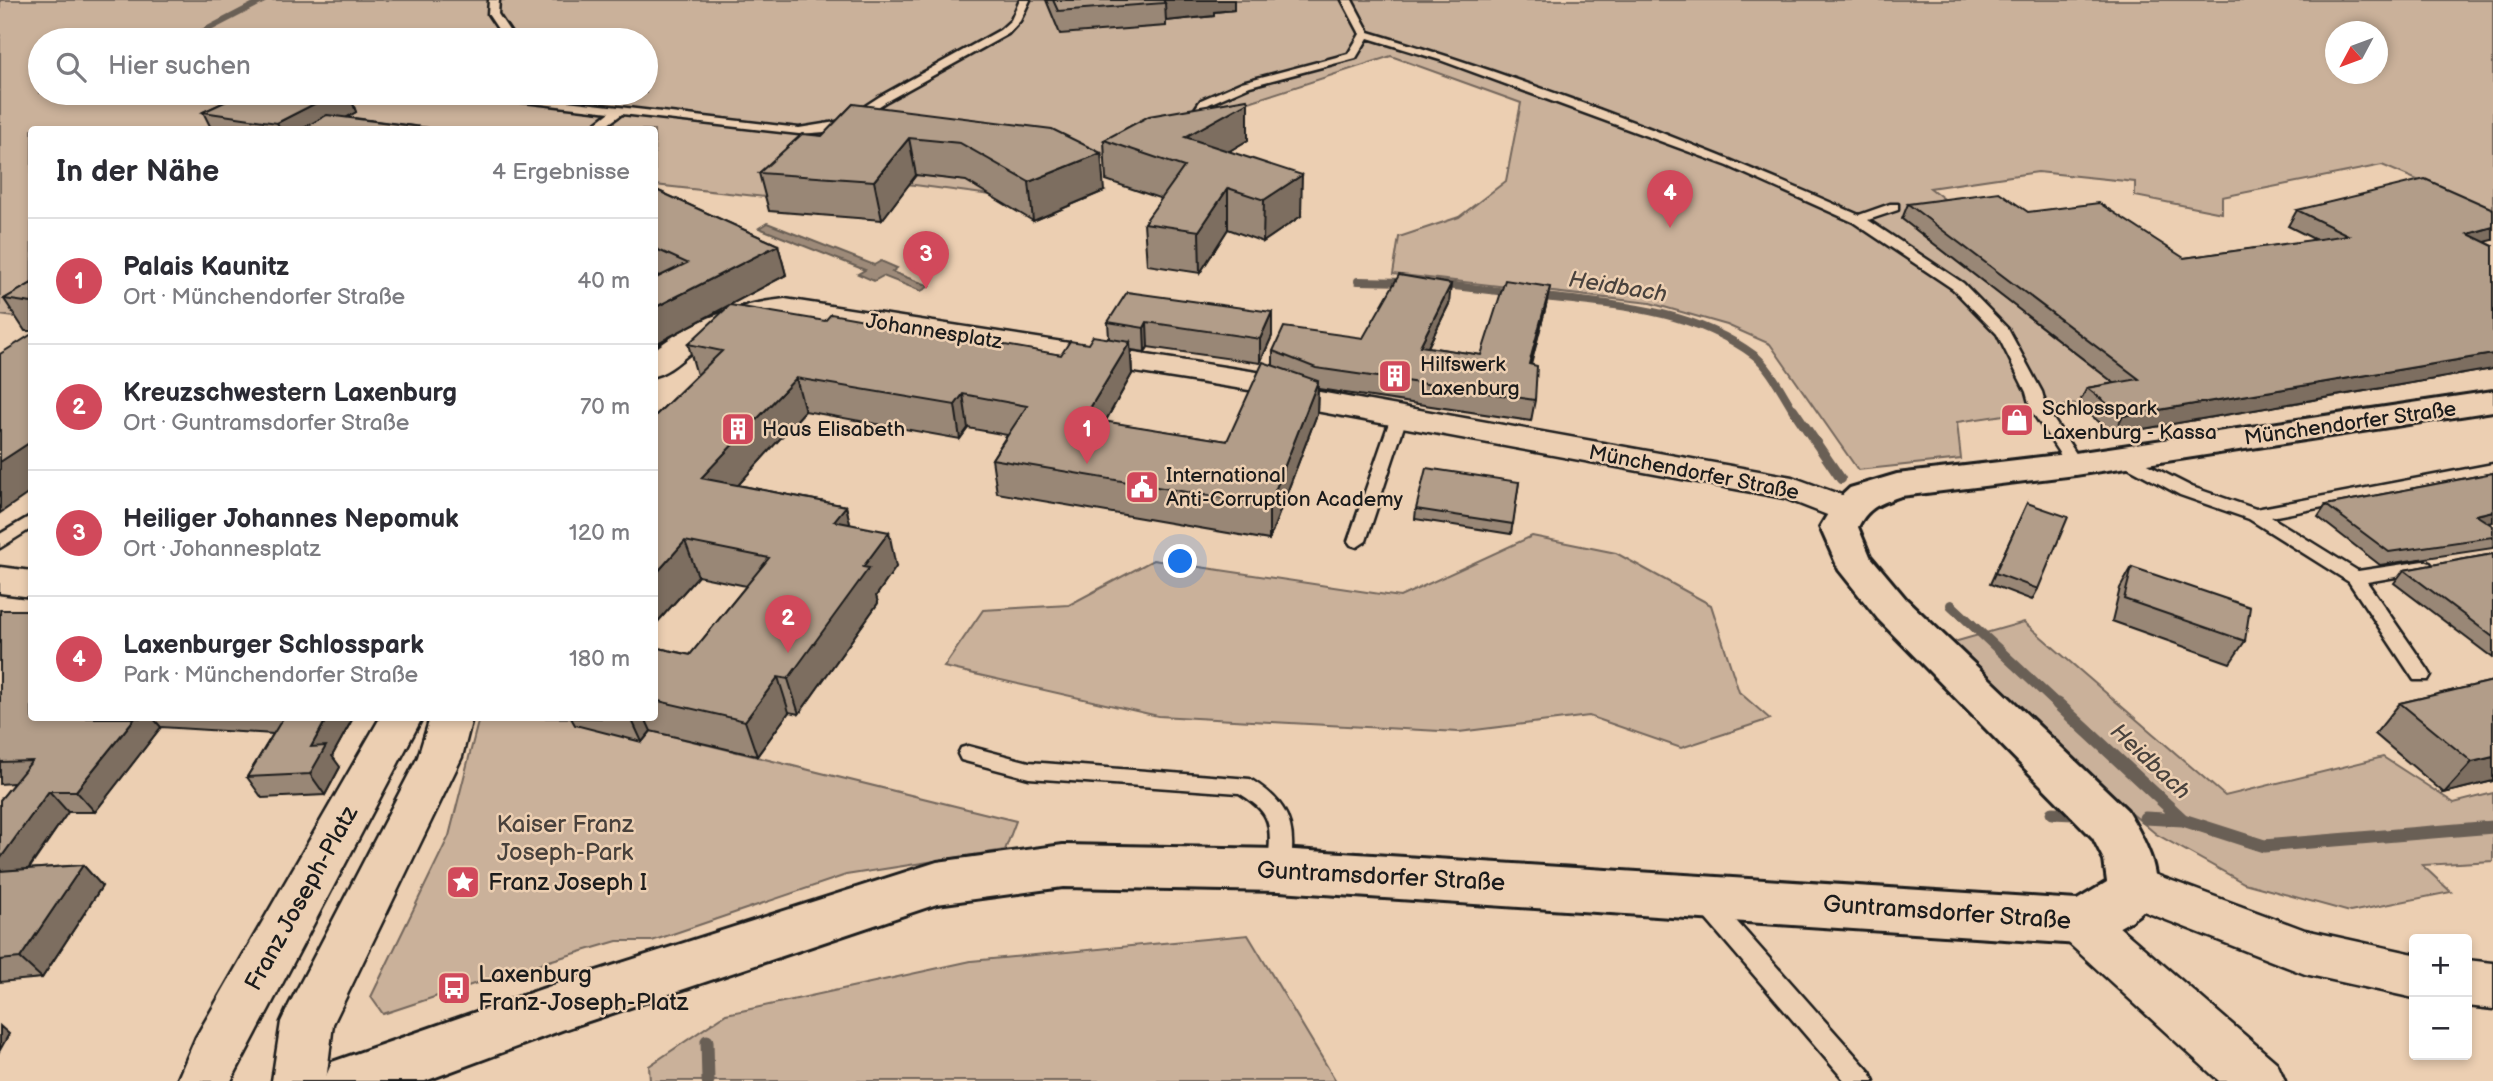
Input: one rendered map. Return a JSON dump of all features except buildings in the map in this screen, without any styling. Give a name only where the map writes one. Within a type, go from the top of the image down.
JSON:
[{"type":"main road","name":"Münchendorfer Straße","points":[[1848,510],[1863,496],[1897,485],[2075,464],[2493,401]]},
{"type":"main road","points":[[1848,510],[1839,527],[1853,561],[1892,609],[2110,824],[2133,868],[2132,886]]},
{"type":"main road","name":"Guntramsdorfer Straße","points":[[352,1081],[562,1006],[937,883],[1063,866],[1279,870],[1699,895],[2079,922],[2118,905],[2132,886]]},
{"type":"street","name":"Johannesplatz","points":[[658,364],[692,338],[741,314],[785,308],[1058,351]]},
{"type":"street","name":"Münchendorfer Straße","points":[[1058,351],[1276,385],[1305,399],[1792,488],[1848,510]]},
{"type":"street","points":[[0,580],[28,584]]},
{"type":"street","name":"Franz Joseph-Platz","points":[[205,1081],[215,1055],[399,721]]},
{"type":"street","points":[[299,1081],[307,1022],[440,757],[451,721]]},
{"type":"street","points":[[2132,886],[2274,944],[2332,962],[2409,975]]},
{"type":"street","points":[[2079,922],[2258,1081]]},
{"type":"street","points":[[2472,984],[2493,986]]},
{"type":"lane","points":[[494,0],[493,14],[502,28]]},
{"type":"lane","points":[[571,105],[799,131],[825,129],[846,123],[883,99],[1004,32],[1016,21],[1025,0]]},
{"type":"lane","points":[[1348,0],[1365,34],[1444,58],[1732,163],[1858,219],[1958,286],[2003,332],[2034,392],[2039,410],[2075,464]]},
{"type":"lane","points":[[1183,134],[1205,102],[1246,84],[1352,56],[1365,34]]},
{"type":"lane","points":[[598,126],[620,111]]},
{"type":"lane","points":[[1858,219],[1894,207]]},
{"type":"lane","points":[[1357,541],[1399,417]]},
{"type":"lane","points":[[2123,457],[2186,491],[2255,515],[2355,578],[2421,675]]},
{"type":"lane","points":[[2255,515],[2493,469]]},
{"type":"lane","points":[[0,542],[28,523]]},
{"type":"lane","points":[[2355,578],[2439,564]]},
{"type":"lane","points":[[968,754],[1029,770],[1243,785],[1270,800],[1282,828],[1279,870]]},
{"type":"lane","points":[[1699,895],[1861,1081]]},
{"type":"green space","points":[[0,0],[2493,0],[2493,212],[2382,165],[2222,197],[2222,213],[2135,196],[2135,182],[2038,172],[1930,188],[1961,212],[1903,220],[2131,396],[1957,422],[1961,459],[1858,470],[1770,344],[1727,325],[1650,303],[1393,274],[1399,237],[1459,217],[1506,181],[1521,103],[1391,56],[1249,102],[1173,120],[1069,173],[860,140],[802,201],[658,185],[658,126],[28,126],[28,319],[0,315]]},
{"type":"green space","points":[[957,170],[991,195],[861,178],[920,175],[949,179]]},
{"type":"green space","points":[[1532,536],[1616,553],[1711,605],[1739,692],[1770,719],[1681,748],[1589,716],[1459,732],[1158,716],[944,667],[983,610],[1069,605],[1153,560],[1400,597]]},
{"type":"green space","points":[[2024,622],[2225,796],[2383,757],[2454,803],[2493,793],[2493,861],[2422,865],[2451,892],[2350,912],[2244,883],[2156,834],[2118,802],[1954,642]]},
{"type":"green space","name":"Kaiser Franz Joseph-Park","points":[[478,721],[590,721],[642,741],[651,731],[1016,821],[1005,850],[846,875],[652,941],[617,941],[383,1014],[371,997],[449,836]]},
{"type":"green space","points":[[1248,935],[1336,1081],[650,1081],[649,1066],[726,1014],[971,961]]},
{"type":"shaded area","points":[[767,223],[874,265],[881,261],[897,268],[892,272],[930,286],[921,291],[883,276],[874,281],[858,274],[865,270],[759,228]]},
{"type":"waterway","points":[[210,28],[264,0]]},
{"type":"waterway","name":"Heidbach","points":[[1358,281],[1407,282]]},
{"type":"waterway","name":"Heidbach","points":[[1437,284],[1515,293]]},
{"type":"waterway","name":"Heidbach","points":[[1535,296],[1649,311],[1703,327],[1729,339],[1760,360],[1794,411]]},
{"type":"waterway","name":"Heidbach","points":[[1793,409],[1841,479]]},
{"type":"waterway","name":"Heidbach","points":[[1951,605],[2059,706]]},
{"type":"waterway","name":"Heidbach","points":[[2058,704],[2183,820]]},
{"type":"waterway","points":[[2052,813],[2074,814]]},
{"type":"waterway","points":[[2145,818],[2183,820]]},
{"type":"waterway","name":"Heidbach","points":[[2183,820],[2264,846],[2493,827]]},
{"type":"waterway","points":[[707,1041],[708,1081]]},
{"type":"place","name":"Laxenburger Schlosspark","points":[[1670,228]]},
{"type":"place","name":"Heiliger Johannes Nepomuk","points":[[926,289]]},
{"type":"place","name":"Hilfswerk Laxenburg","points":[[1395,376]]},
{"type":"place","name":"Schlosspark Laxenburg - Kassa","points":[[2017,420]]},
{"type":"place","name":"Haus Elisabeth","points":[[738,429]]},
{"type":"place","name":"Palais Kaunitz","points":[[1087,464]]},
{"type":"place","name":"International Anti-Corruption Academy","points":[[1142,487]]},
{"type":"place","name":"Kreuzschwestern Laxenburg","points":[[788,653]]},
{"type":"place","name":"Franz Joseph I","points":[[463,882]]},
{"type":"place","name":"Laxenburg Franz-Joseph-Platz","points":[[454,988]]}]
